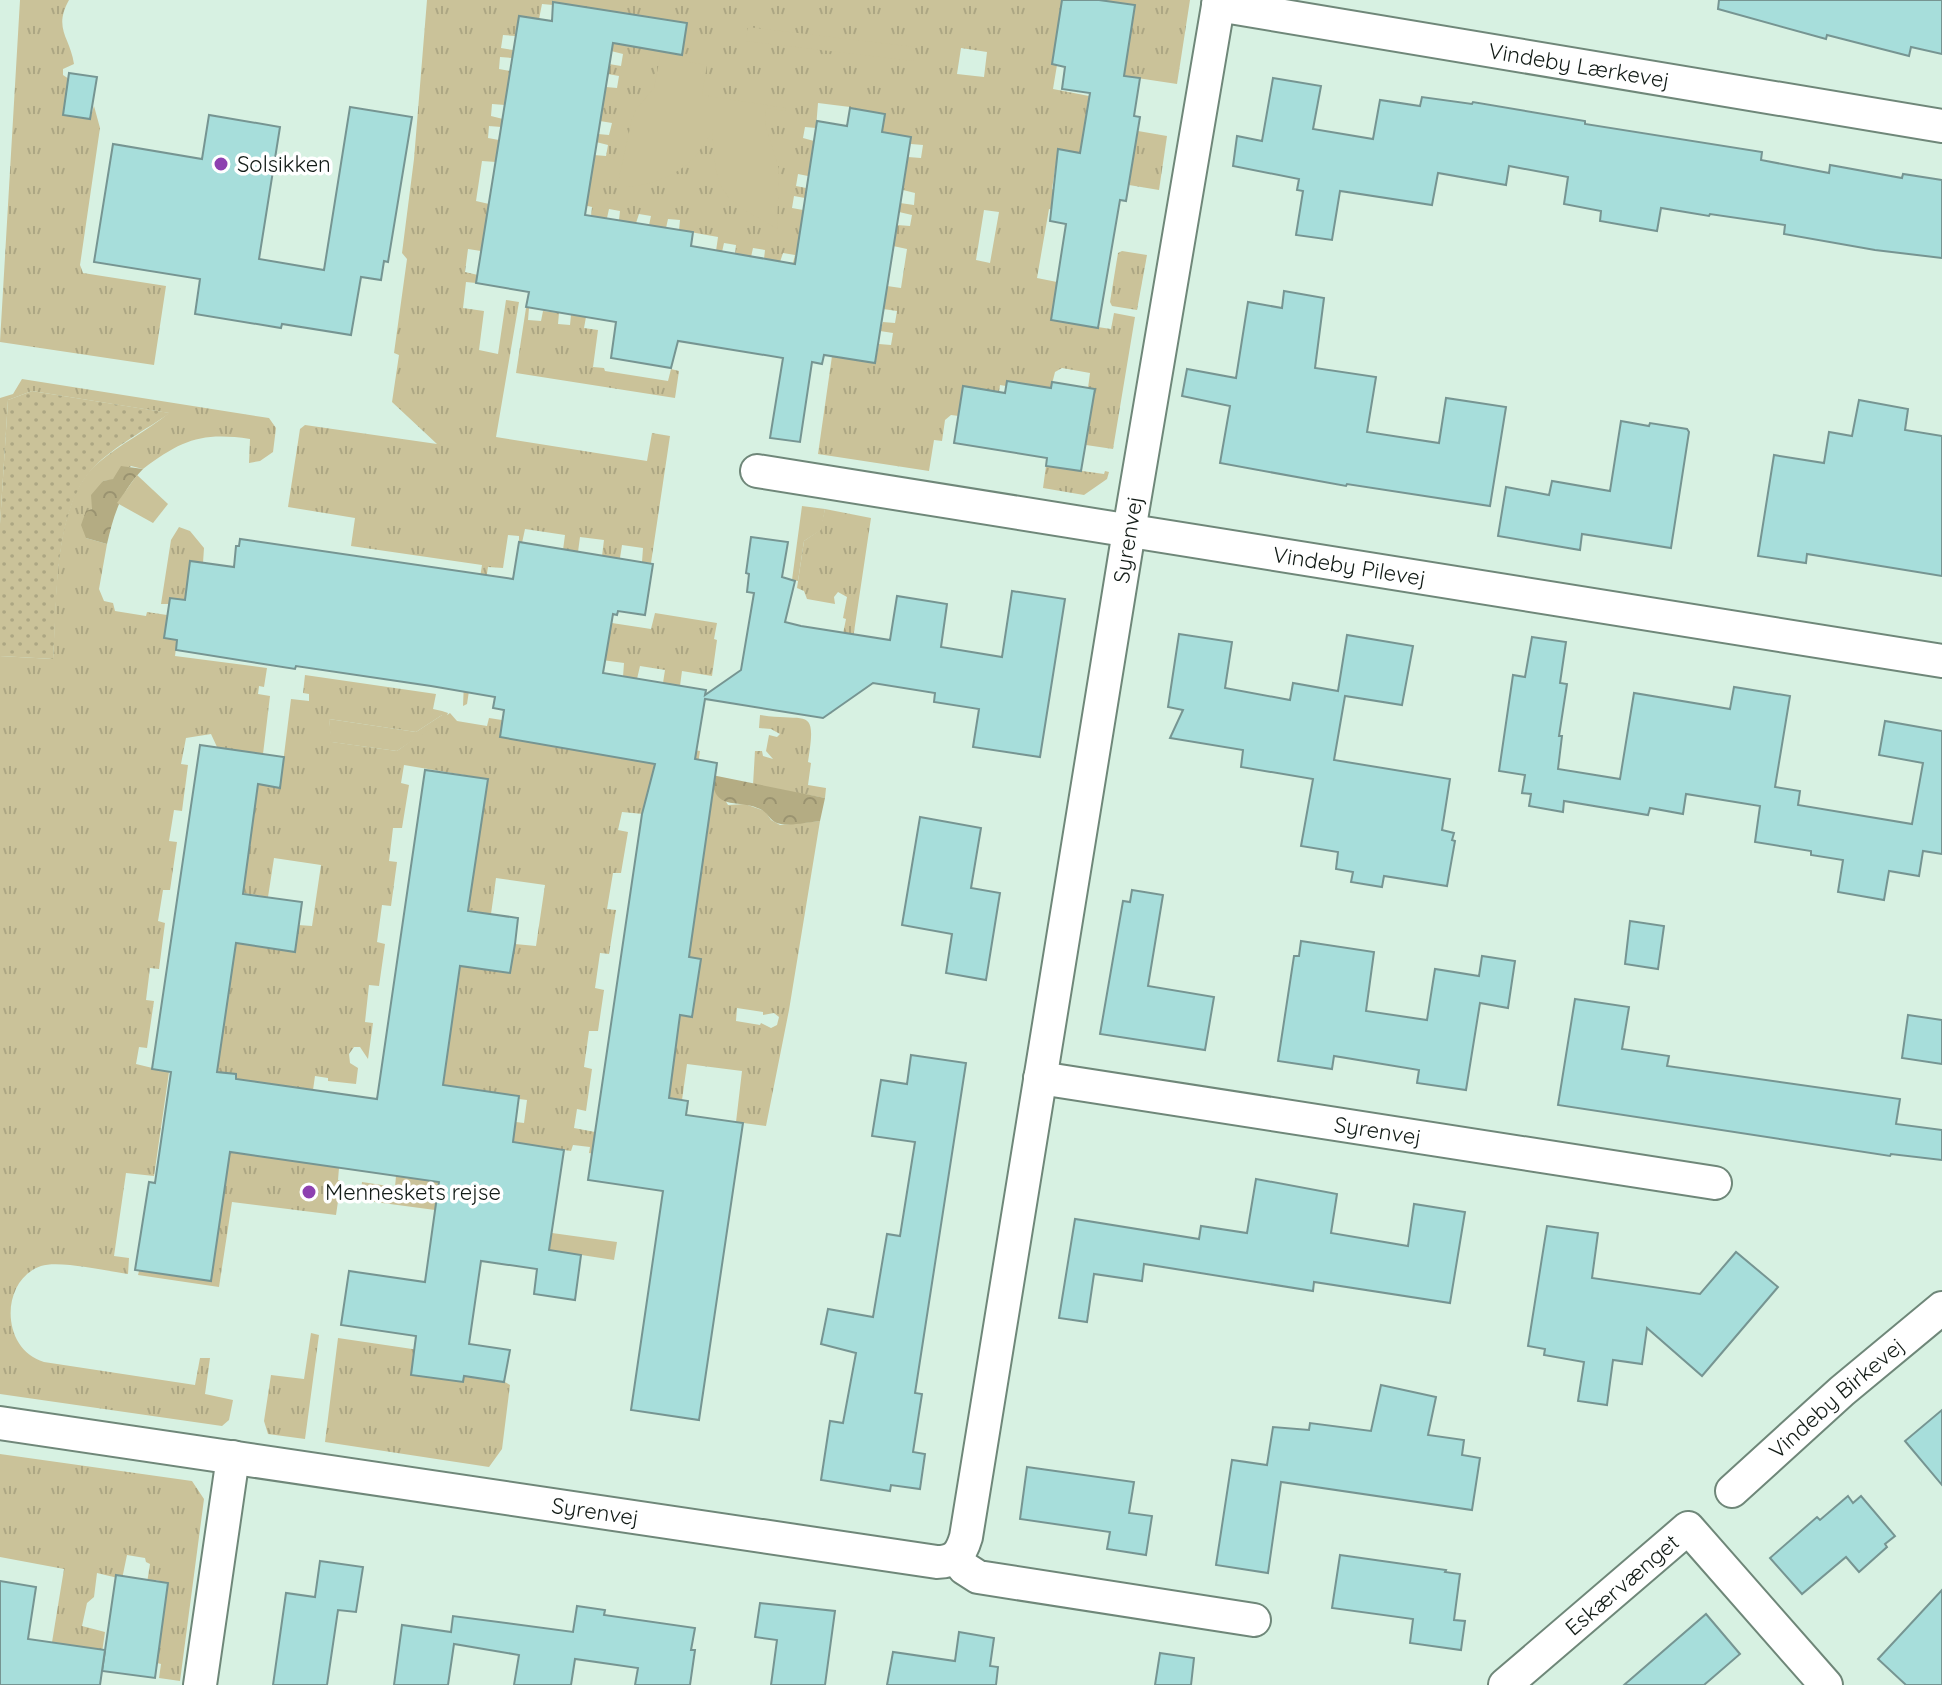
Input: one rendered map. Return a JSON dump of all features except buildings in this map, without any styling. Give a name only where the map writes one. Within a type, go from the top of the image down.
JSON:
[{"type":"street","name":"Vindeby Lærkevej","points":[[1218,3],[1942,126]]},
{"type":"street","name":"Syrenvej","points":[[0,1423],[937,1562],[957,1558],[966,1537],[1218,3]]},
{"type":"street","name":"Vindeby Pilevej","points":[[757,471],[1942,661]]},
{"type":"street","name":"Syrenvej","points":[[1040,1078],[1715,1183]]},
{"type":"street","name":"Vindeby Birkevej","points":[[1732,1491],[1842,1391],[1942,1308]]},
{"type":"street","points":[[200,1685],[233,1457]]},
{"type":"street","name":"Eskærvænget","points":[[1505,1685],[1688,1528],[1826,1685]]},
{"type":"street","points":[[957,1558],[964,1568],[978,1577],[1254,1620]]},
{"type":"green space","points":[[20,0],[69,0],[62,26],[74,64],[63,69],[63,75],[69,79],[63,114],[90,119],[94,106],[100,128],[80,265],[83,273],[166,286],[154,365],[0,342]]},
{"type":"green space","points":[[427,0],[1062,0],[1052,64],[1057,65],[1053,89],[1089,96],[1080,153],[1058,150],[1052,189],[1053,210],[1049,209],[1037,278],[1057,282],[1051,320],[1111,329],[1114,313],[1135,317],[1113,449],[1086,445],[1095,389],[1088,388],[1090,373],[1062,368],[1055,372],[1051,388],[1007,381],[1006,386],[1000,385],[999,392],[959,416],[951,415],[945,420],[942,441],[934,440],[929,471],[818,454],[832,356],[875,363],[879,344],[891,345],[893,333],[880,331],[883,322],[895,323],[897,311],[883,309],[887,286],[901,288],[907,249],[893,246],[897,225],[910,226],[912,215],[899,212],[900,203],[914,205],[915,193],[903,190],[908,157],[921,158],[923,145],[911,144],[911,137],[882,132],[850,107],[818,103],[816,128],[805,127],[803,138],[814,141],[808,176],[798,174],[796,186],[806,188],[805,198],[794,196],[792,208],[803,210],[797,251],[810,266],[793,263],[795,255],[783,253],[780,262],[764,259],[765,250],[753,248],[751,257],[735,254],[736,245],[724,243],[722,252],[716,251],[718,237],[679,230],[680,220],[668,219],[666,228],[649,225],[651,216],[639,214],[636,223],[619,220],[620,211],[609,209],[607,218],[591,216],[592,207],[579,204],[594,155],[606,156],[608,145],[596,142],[598,134],[609,135],[612,123],[600,121],[606,87],[617,88],[619,76],[608,74],[609,64],[621,66],[623,54],[611,51],[553,2],[553,5],[542,4],[539,19],[519,16],[515,36],[503,35],[501,48],[513,50],[512,58],[500,57],[499,69],[510,71],[505,105],[492,104],[491,116],[503,119],[501,127],[489,126],[488,138],[499,140],[496,162],[482,161],[476,201],[489,204],[481,251],[468,249],[465,272],[478,275],[476,283],[466,282],[463,308],[484,311],[479,350],[498,354],[506,300],[519,302],[496,437],[647,461],[652,433],[670,436],[651,563],[642,562],[643,548],[622,545],[620,558],[602,556],[604,540],[580,537],[578,552],[563,550],[565,535],[525,529],[522,543],[519,536],[508,535],[503,568],[488,567],[467,704],[463,706],[482,565],[351,546],[355,518],[288,507],[300,429],[305,425],[437,444],[392,402],[399,355],[394,353],[407,259],[402,253],[414,159]],"holes":[[[961,48],[987,52],[984,77],[957,74]],[[984,210],[999,212],[990,263],[976,260]]]},
{"type":"green space","points":[[1099,0],[1190,0],[1177,84],[1124,76],[1135,6]]},
{"type":"green space","points":[[748,27],[915,47],[913,61],[746,41]]},
{"type":"green space","points":[[660,57],[707,65],[702,95],[786,108],[785,111],[765,110],[766,127],[779,169],[777,229],[728,197],[720,185],[716,170],[712,133],[693,159],[677,172],[647,184],[617,187],[632,119],[654,88]]},
{"type":"green space","points":[[1138,131],[1167,136],[1159,190],[1129,185]]},
{"type":"green space","points":[[1118,253],[1147,255],[1137,310],[1112,306],[1110,302]]},
{"type":"green space","points":[[526,308],[529,308],[528,320],[541,321],[543,311],[559,313],[558,324],[570,325],[571,315],[586,317],[584,328],[598,330],[593,367],[668,381],[671,369],[679,371],[675,398],[516,373]]},
{"type":"green space","points":[[22,379],[269,418],[276,428],[273,452],[260,461],[249,463],[250,439],[218,437],[193,440],[169,451],[143,469],[131,466],[112,480],[103,481],[93,503],[86,538],[107,544],[99,589],[104,601],[113,603],[115,611],[146,616],[147,612],[167,615],[164,638],[177,640],[175,656],[267,668],[264,687],[259,686],[258,694],[270,696],[263,754],[217,747],[211,734],[186,738],[181,764],[188,765],[182,811],[174,810],[169,841],[177,842],[170,890],[163,890],[158,921],[165,923],[159,969],[150,968],[146,1000],[154,1001],[147,1048],[139,1047],[136,1064],[169,1072],[154,1176],[126,1173],[114,1256],[129,1258],[128,1274],[71,1265],[41,1266],[18,1285],[12,1299],[11,1314],[19,1343],[30,1355],[44,1362],[195,1385],[200,1358],[210,1358],[205,1394],[233,1400],[229,1420],[222,1426],[0,1394],[0,656],[53,659],[60,555],[72,502],[83,480],[98,463],[169,413],[32,391],[8,400],[0,524],[0,398],[13,394]]},
{"type":"green space","points":[[32,391],[170,413],[111,452],[94,467],[80,486],[64,532],[57,585],[53,659],[0,656],[0,524],[8,400]]},
{"type":"green space","points":[[121,466],[143,469],[119,504],[107,544],[86,538],[81,525],[86,511],[92,509],[91,495],[103,481],[113,479]]},
{"type":"green space","points":[[1046,466],[1104,474],[1105,471],[1109,472],[1107,479],[1084,495],[1043,488]]},
{"type":"green space","points":[[137,475],[168,504],[153,523],[117,503]]},
{"type":"green space","points":[[802,506],[825,509],[821,530],[804,541],[798,581],[792,580]]},
{"type":"green space","points":[[825,509],[871,518],[847,679],[831,714],[827,713],[846,619],[843,618],[847,597],[838,592],[834,597],[835,604],[807,599],[804,591],[797,588],[804,541],[820,530]]},
{"type":"green space","points":[[179,527],[190,531],[204,548],[203,563],[185,600],[170,598],[169,604],[161,604],[171,540]]},
{"type":"green space","points":[[508,607],[651,629],[655,613],[717,623],[712,676],[682,671],[680,686],[663,683],[665,670],[640,666],[637,679],[623,677],[624,663],[602,660],[494,707]]},
{"type":"green space","points":[[305,675],[436,694],[433,709],[442,711],[442,715],[416,732],[329,719],[332,742],[397,751],[450,713],[457,721],[487,726],[489,718],[700,751],[697,771],[712,778],[728,805],[745,804],[765,811],[771,820],[780,825],[820,821],[789,1010],[766,1126],[736,1122],[742,1071],[687,1064],[682,1100],[669,1098],[680,1015],[692,1017],[701,959],[689,957],[643,814],[622,812],[618,830],[628,832],[621,873],[613,873],[607,909],[616,910],[609,954],[600,953],[595,988],[604,990],[598,1031],[589,1031],[584,1067],[592,1069],[586,1111],[577,1109],[574,1128],[595,1132],[613,1157],[589,1153],[590,1147],[573,1145],[571,1151],[512,1142],[516,1122],[524,1123],[527,1100],[519,1099],[519,1096],[454,1086],[442,1094],[460,966],[510,973],[515,944],[536,946],[545,885],[496,878],[491,914],[468,910],[488,779],[404,765],[401,783],[409,785],[402,828],[393,828],[389,861],[397,862],[391,906],[382,905],[377,942],[385,944],[379,986],[369,985],[365,1022],[373,1023],[368,1059],[360,1047],[354,1047],[349,1054],[350,1063],[358,1068],[356,1084],[328,1081],[328,1078],[315,1076],[313,1090],[236,1079],[236,1074],[217,1072],[236,943],[295,952],[298,925],[312,926],[321,865],[274,858],[268,897],[243,893],[258,784],[280,787],[291,699],[309,701],[309,694],[303,693]],"holes":[[[737,1008],[763,1012],[763,1015],[774,1013],[779,1017],[777,1025],[771,1028],[761,1023],[736,1021]]]},
{"type":"green space","points":[[442,711],[448,713],[446,718],[397,751],[331,742],[329,719],[416,732],[442,715]]},
{"type":"green space","points":[[760,715],[799,718],[809,724],[808,762],[811,763],[808,785],[826,788],[825,798],[753,785],[755,751],[762,751],[763,756],[773,759],[766,751],[769,735],[777,737],[780,734],[759,728]]},
{"type":"green space","points":[[712,775],[825,798],[820,821],[790,825],[778,823],[753,806],[722,800],[713,787]]},
{"type":"green space","points":[[230,1152],[339,1168],[338,1180],[341,1181],[336,1215],[232,1202],[219,1287],[138,1275],[139,1271],[211,1281]]},
{"type":"green space","points":[[396,1176],[439,1182],[435,1210],[360,1200],[362,1182],[395,1187]]},
{"type":"green space","points":[[552,1233],[617,1242],[614,1260],[549,1250]]},
{"type":"green space","points":[[311,1333],[319,1335],[305,1439],[268,1434],[264,1421],[271,1375],[304,1379]]},
{"type":"green space","points":[[338,1338],[419,1350],[427,1377],[433,1378],[434,1373],[510,1385],[502,1449],[489,1467],[325,1442]]},
{"type":"green space","points":[[0,1454],[192,1481],[204,1499],[180,1681],[159,1678],[161,1664],[157,1663],[168,1586],[160,1585],[160,1581],[156,1580],[155,1584],[147,1583],[150,1564],[145,1558],[127,1555],[122,1579],[97,1573],[94,1597],[87,1603],[82,1626],[105,1632],[100,1666],[45,1685],[64,1569],[0,1557]]},
{"type":"place","name":"Solsikken","points":[[221,164]]},
{"type":"place","name":"Menneskets rejse","points":[[309,1192]]}]
